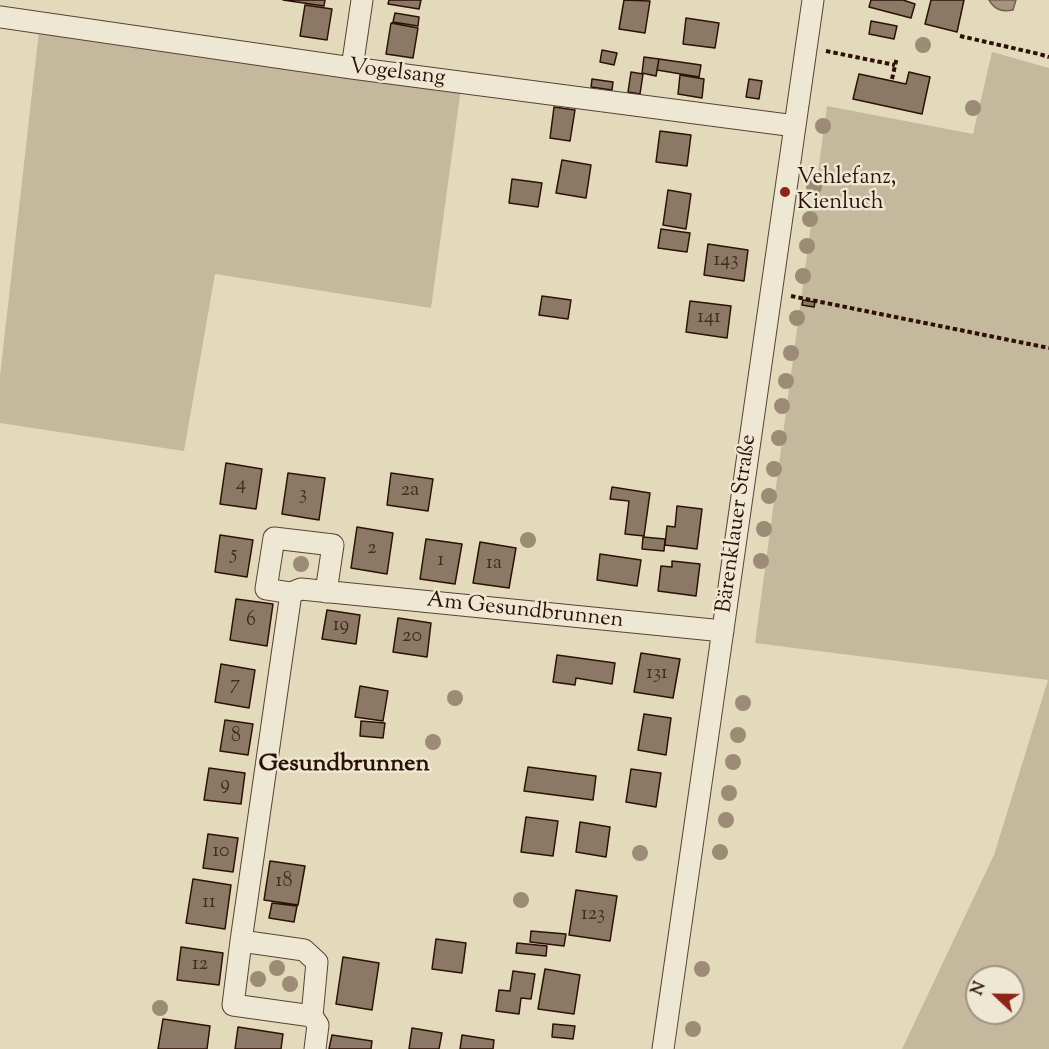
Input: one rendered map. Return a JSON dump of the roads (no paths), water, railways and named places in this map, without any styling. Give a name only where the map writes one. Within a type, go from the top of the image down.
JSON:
[{"type":"street","points":[[352,68],[362,0]]},
{"type":"street","name":"Bärenklauer Straße","points":[[663,1049],[813,0]]},
{"type":"street","name":"Vogelsang","points":[[0,17],[352,68],[795,126]]},
{"type":"street","name":"Am Gesundbrunnen","points":[[326,592],[333,545],[274,538],[266,590],[291,593],[301,589],[326,592],[723,632]]},
{"type":"street","points":[[291,593],[233,1005],[312,1016]]},
{"type":"street","points":[[241,941],[304,950],[316,962],[312,1016],[318,1025],[315,1049]]},
{"type":"place","name":"Vehlefanz, Kienluch","points":[[785,192]]},
{"type":"district","name":"Gesundbrunnen","points":[[344,766]]}]
